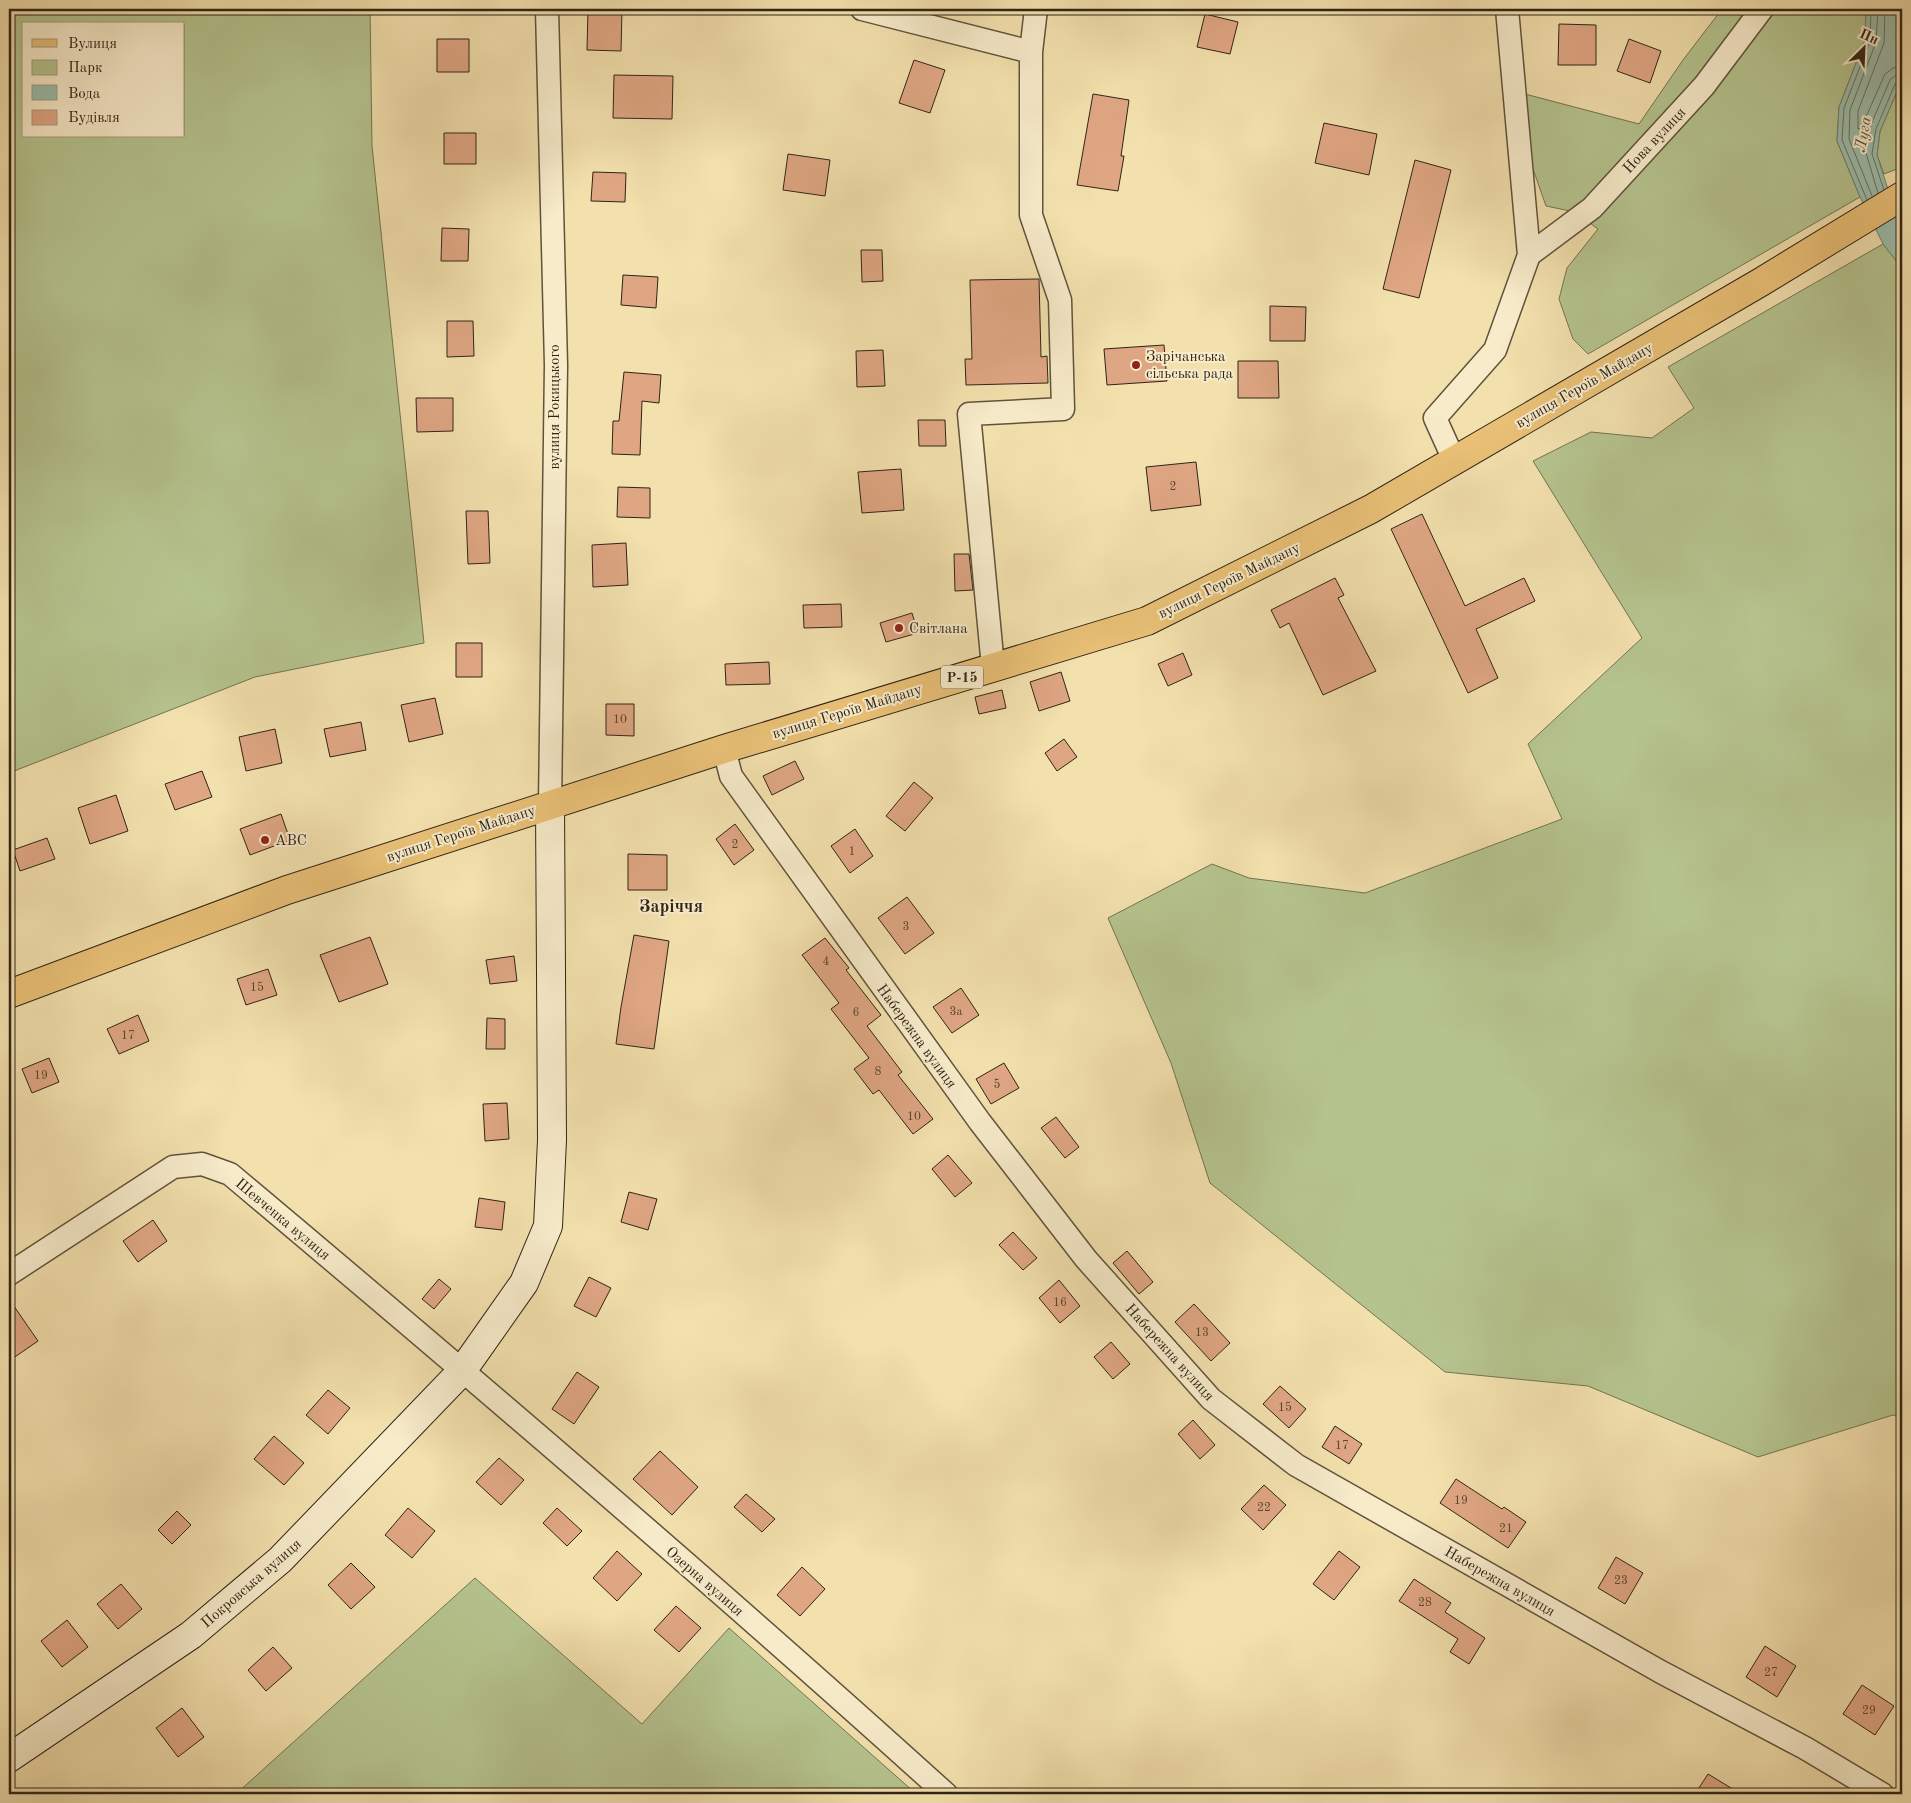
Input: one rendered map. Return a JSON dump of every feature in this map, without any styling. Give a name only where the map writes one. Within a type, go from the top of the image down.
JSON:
[{"type":"main road","name":"вулиця Героїв Майдану","points":[[9,994],[287,890],[724,749],[1147,620],[1362,514],[1761,282],[1902,196]]},
{"type":"street","name":"вулиця Рокицького","points":[[547,9],[556,365],[550,804]]},
{"type":"street","points":[[862,9],[1031,52]]},
{"type":"street","points":[[993,667],[969,414],[1063,409],[1060,300],[1031,216],[1031,52],[1036,9]]},
{"type":"street","points":[[1454,460],[1435,418],[1495,350],[1529,255],[1507,9]]},
{"type":"street","name":"Нова вулиця","points":[[1529,255],[1592,208],[1704,86],[1762,9]]},
{"type":"street","name":"Набережна вулиця","points":[[724,749],[732,776],[980,1122],[1086,1259],[1211,1399],[1296,1465],[1661,1672],[1805,1748],[1882,1794]]},
{"type":"street","name":"Покровська вулиця","points":[[9,1758],[191,1635],[280,1560],[462,1371],[524,1283],[548,1226],[552,1140],[550,804]]},
{"type":"street","name":"Шевченка вулиця","points":[[9,1274],[173,1167],[202,1164],[230,1174],[462,1371]]},
{"type":"street","name":"Озерна вулиця","points":[[462,1371],[836,1695],[946,1794]]},
{"type":"green space","points":[[9,9],[370,9],[372,146],[424,643],[255,677],[9,773]]},
{"type":"green space","points":[[1722,9],[1866,9],[1865,40],[1839,107],[1837,141],[1860,197],[1588,354],[1573,339],[1559,299],[1567,268],[1598,229],[1575,212],[1546,206],[1532,166],[1525,94],[1639,124],[1683,60]]},
{"type":"green space","points":[[1902,80],[1902,167],[1884,174],[1877,155],[1880,131]]},
{"type":"green space","points":[[1883,244],[1902,268],[1902,1418],[1893,1415],[1758,1457],[1588,1386],[1445,1372],[1210,1183],[1171,1063],[1108,918],[1212,864],[1249,878],[1365,893],[1562,819],[1528,744],[1642,638],[1533,461],[1591,432],[1652,438],[1694,408],[1668,367]]},
{"type":"green space","points":[[475,1578],[642,1724],[729,1628],[914,1792],[911,1794],[236,1794]]},
{"type":"water","name":"Луга","points":[[1866,9],[1902,9],[1902,80],[1880,131],[1877,155],[1902,233],[1902,268],[1883,244],[1860,197],[1837,141],[1839,107],[1865,40]]},
{"type":"building","points":[[588,9],[622,9],[621,51],[587,50]]},
{"type":"building","points":[[1205,14],[1238,22],[1230,54],[1197,47]]},
{"type":"building","points":[[1559,24],[1596,25],[1596,65],[1558,65]]},
{"type":"building","points":[[437,39],[469,39],[469,72],[437,72]]},
{"type":"building","points":[[1629,39],[1661,51],[1650,83],[1617,71]]},
{"type":"building","points":[[914,60],[945,70],[930,113],[899,103]]},
{"type":"building","points":[[614,75],[673,76],[672,119],[613,118]]},
{"type":"building","points":[[1093,94],[1129,100],[1121,156],[1124,156],[1118,191],[1077,185]]},
{"type":"building","points":[[1324,123],[1377,134],[1369,175],[1315,163]]},
{"type":"building","points":[[444,133],[476,133],[476,164],[444,164]]},
{"type":"building","points":[[788,154],[830,160],[825,196],[783,190]]},
{"type":"building","points":[[1415,160],[1451,170],[1419,298],[1383,289]]},
{"type":"building","points":[[593,172],[626,173],[625,202],[591,201]]},
{"type":"building","points":[[442,228],[469,229],[468,261],[441,261]]},
{"type":"building","points":[[861,250],[882,250],[883,281],[862,282]]},
{"type":"building","points":[[623,275],[658,277],[656,308],[621,305]]},
{"type":"building","points":[[1039,279],[1041,357],[1047,356],[1048,383],[966,385],[965,359],[972,359],[970,280]]},
{"type":"building","points":[[1270,306],[1306,307],[1305,341],[1270,341]]},
{"type":"building","points":[[447,321],[473,321],[474,356],[447,357]]},
{"type":"building","name":"Зарічанська сільська рада","points":[[1164,345],[1167,381],[1107,385],[1104,349]]},
{"type":"building","points":[[883,350],[885,386],[857,387],[856,351]]},
{"type":"building","points":[[1238,361],[1278,361],[1279,398],[1238,398]]},
{"type":"building","points":[[624,372],[661,375],[659,403],[642,401],[640,455],[612,454],[613,421],[619,421]]},
{"type":"building","points":[[416,398],[453,398],[453,431],[417,432]]},
{"type":"building","points":[[918,420],[945,420],[946,446],[919,446]]},
{"type":"building","points":[[1196,462],[1201,505],[1151,511],[1146,467]]},
{"type":"building","points":[[901,469],[904,510],[862,513],[858,472]]},
{"type":"building","points":[[618,487],[650,488],[650,518],[617,517]]},
{"type":"building","points":[[466,511],[488,511],[490,563],[468,564]]},
{"type":"building","points":[[1422,514],[1465,606],[1524,578],[1535,601],[1476,629],[1498,678],[1468,693],[1391,529]]},
{"type":"building","points":[[626,543],[628,585],[593,587],[592,545]]},
{"type":"building","points":[[954,554],[969,554],[973,590],[955,591]]},
{"type":"building","points":[[1335,578],[1344,595],[1338,598],[1376,671],[1323,695],[1289,623],[1280,628],[1271,610]]},
{"type":"building","points":[[841,604],[842,627],[804,628],[803,605]]},
{"type":"building","name":"Світлана","points":[[912,613],[918,633],[886,642],[880,623]]},
{"type":"building","points":[[456,643],[482,643],[482,677],[456,677]]},
{"type":"building","points":[[1183,653],[1192,675],[1168,686],[1158,664]]},
{"type":"building","points":[[769,662],[770,684],[726,685],[725,664]]},
{"type":"building","points":[[1061,672],[1070,701],[1039,711],[1030,682]]},
{"type":"building","points":[[1002,690],[1006,708],[979,714],[975,697]]},
{"type":"building","points":[[435,698],[443,734],[409,742],[401,705]]},
{"type":"building","points":[[606,704],[634,704],[634,736],[606,735]]},
{"type":"building","points":[[361,722],[366,750],[330,757],[324,729]]},
{"type":"building","points":[[275,729],[282,763],[246,771],[239,737]]},
{"type":"building","points":[[1064,739],[1077,757],[1057,771],[1045,753]]},
{"type":"building","points":[[795,761],[804,779],[772,795],[763,776]]},
{"type":"building","points":[[202,771],[212,797],[175,810],[165,784]]},
{"type":"building","points":[[914,782],[933,798],[905,831],[886,816]]},
{"type":"building","points":[[116,795],[128,831],[90,844],[78,808]]},
{"type":"building","points":[[281,814],[290,840],[250,855],[240,829]]},
{"type":"building","points":[[735,824],[754,850],[734,865],[716,839]]},
{"type":"building","points":[[855,829],[873,856],[850,873],[831,846]]},
{"type":"building","points":[[47,838],[55,859],[20,871],[13,850]]},
{"type":"building","points":[[628,854],[667,855],[667,890],[628,890]]},
{"type":"building","points":[[907,897],[934,933],[905,954],[878,918]]},
{"type":"building","points":[[634,935],[669,941],[654,1049],[616,1044]]},
{"type":"building","points":[[370,937],[388,984],[339,1002],[320,955]]},
{"type":"building","points":[[825,938],[849,968],[846,970],[881,1015],[867,1026],[902,1072],[898,1075],[933,1119],[913,1134],[879,1090],[873,1094],[854,1069],[869,1058],[831,1009],[839,1003],[802,955]]},
{"type":"building","points":[[514,956],[517,981],[490,984],[486,960]]},
{"type":"building","points":[[268,969],[277,995],[246,1005],[237,979]]},
{"type":"building","points":[[961,988],[979,1015],[952,1033],[933,1007]]},
{"type":"building","points":[[138,1015],[149,1041],[119,1054],[107,1029]]},
{"type":"building","points":[[487,1018],[505,1019],[505,1049],[486,1049]]},
{"type":"building","points":[[49,1058],[59,1082],[32,1093],[22,1069]]},
{"type":"building","points":[[1004,1063],[1019,1088],[991,1104],[976,1079]]},
{"type":"building","points":[[507,1103],[509,1139],[485,1141],[483,1104]]},
{"type":"building","points":[[1056,1117],[1079,1147],[1065,1158],[1041,1128]]},
{"type":"building","points":[[948,1155],[972,1183],[955,1197],[932,1169]]},
{"type":"building","points":[[629,1192],[657,1199],[648,1230],[621,1222]]},
{"type":"building","points":[[479,1198],[505,1202],[502,1230],[475,1227]]},
{"type":"building","points":[[153,1220],[167,1241],[138,1262],[123,1241]]},
{"type":"building","points":[[1013,1232],[1037,1258],[1023,1270],[999,1245]]},
{"type":"building","points":[[1127,1251],[1153,1282],[1139,1294],[1113,1263]]},
{"type":"building","points":[[589,1277],[611,1288],[596,1317],[574,1306]]},
{"type":"building","points":[[439,1279],[451,1289],[434,1309],[422,1299]]},
{"type":"building","points":[[1059,1280],[1080,1306],[1060,1323],[1039,1298]]},
{"type":"building","points":[[9,1299],[38,1341],[9,1361]]},
{"type":"building","points":[[1194,1304],[1230,1343],[1211,1361],[1175,1322]]},
{"type":"building","points":[[1111,1342],[1130,1364],[1113,1379],[1094,1357]]},
{"type":"building","points":[[577,1372],[599,1387],[574,1424],[552,1409]]},
{"type":"building","points":[[1280,1386],[1306,1409],[1289,1428],[1263,1404]]},
{"type":"building","points":[[328,1390],[350,1408],[328,1434],[306,1415]]},
{"type":"building","points":[[1193,1420],[1215,1445],[1200,1459],[1178,1434]]},
{"type":"building","points":[[1335,1426],[1362,1444],[1349,1464],[1322,1447]]},
{"type":"building","points":[[274,1436],[304,1463],[284,1485],[254,1459]]},
{"type":"building","points":[[660,1451],[698,1487],[672,1515],[633,1479]]},
{"type":"building","points":[[499,1458],[524,1480],[501,1505],[476,1482]]},
{"type":"building","points":[[1456,1479],[1526,1522],[1508,1548],[1440,1503]]},
{"type":"building","points":[[1264,1485],[1286,1505],[1263,1530],[1241,1509]]},
{"type":"building","points":[[746,1494],[775,1519],[762,1532],[734,1507]]},
{"type":"building","points":[[408,1508],[435,1531],[412,1558],[385,1535]]},
{"type":"building","points":[[557,1508],[582,1531],[567,1546],[543,1523]]},
{"type":"building","points":[[177,1511],[191,1525],[172,1544],[158,1530]]},
{"type":"building","points":[[617,1551],[642,1574],[617,1601],[593,1578]]},
{"type":"building","points":[[1339,1551],[1360,1567],[1334,1600],[1313,1584]]},
{"type":"building","points":[[1616,1557],[1643,1573],[1625,1604],[1598,1588]]},
{"type":"building","points":[[351,1563],[375,1587],[351,1609],[328,1585]]},
{"type":"building","points":[[802,1567],[825,1589],[800,1616],[777,1595]]},
{"type":"building","points":[[1414,1579],[1451,1603],[1445,1612],[1485,1638],[1469,1664],[1450,1652],[1458,1639],[1399,1601]]},
{"type":"building","points":[[121,1584],[142,1609],[118,1629],[97,1604]]},
{"type":"building","points":[[676,1606],[701,1628],[679,1652],[654,1630]]},
{"type":"building","points":[[67,1620],[88,1647],[62,1667],[41,1641]]},
{"type":"building","points":[[1765,1646],[1796,1666],[1777,1697],[1746,1677]]},
{"type":"building","points":[[273,1647],[292,1668],[266,1691],[248,1670]]},
{"type":"building","points":[[1862,1685],[1894,1706],[1875,1735],[1843,1714]]},
{"type":"building","points":[[182,1708],[204,1737],[178,1757],[156,1728]]},
{"type":"building","points":[[1708,1774],[1741,1794],[1695,1794]]},
{"type":"place","name":"Зарічанська сільська рада","points":[[1136,365]]},
{"type":"place","name":"Світлана","points":[[899,628]]},
{"type":"place","name":"ABC","points":[[265,840]]},
{"type":"district","name":"Заріччя","points":[[671,906]]}]
